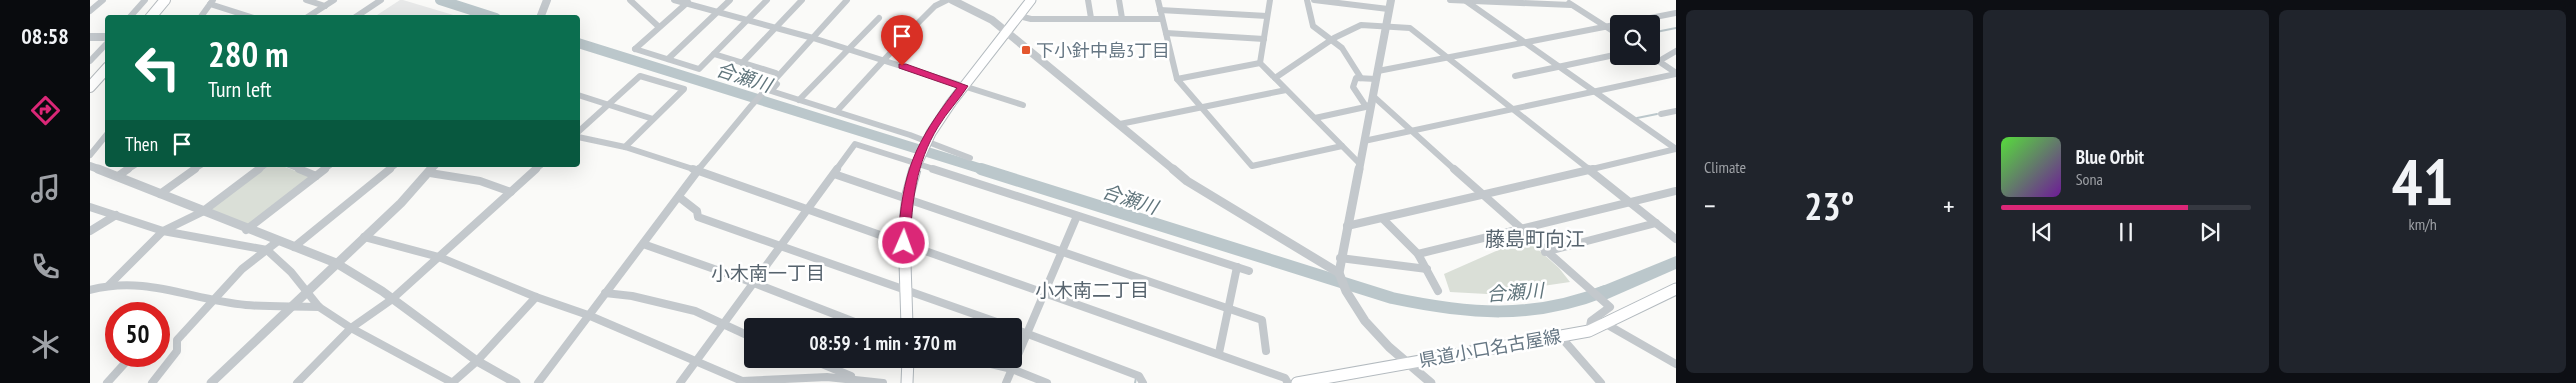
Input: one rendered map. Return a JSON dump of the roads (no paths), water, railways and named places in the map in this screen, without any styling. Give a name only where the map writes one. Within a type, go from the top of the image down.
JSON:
[{"type":"main road","points":[[152,15],[165,0]]},
{"type":"main road","points":[[907,318],[904,237],[906,201],[913,169],[933,126],[1032,0]]},
{"type":"main road","points":[[90,87],[105,70]]},
{"type":"main road","name":"県道小口名古屋線","points":[[1297,383],[1350,378],[1406,362],[1589,331],[1676,289]]},
{"type":"main road","points":[[907,383],[908,368]]},
{"type":"street","points":[[90,11],[103,0]]},
{"type":"street","points":[[132,15],[145,0]]},
{"type":"street","points":[[306,0],[325,6]]},
{"type":"street","points":[[311,15],[334,0]]},
{"type":"street","points":[[358,15],[381,0]]},
{"type":"street","points":[[541,15],[547,0]]},
{"type":"street","points":[[630,0],[659,27]]},
{"type":"street","points":[[674,0],[688,2],[813,38],[1023,105]]},
{"type":"street","points":[[668,59],[730,0]]},
{"type":"street","points":[[688,2],[635,49],[699,69],[767,0]]},
{"type":"street","points":[[742,63],[802,0]]},
{"type":"street","points":[[538,383],[698,171],[751,106],[847,0]]},
{"type":"street","points":[[837,112],[935,6],[947,0]]},
{"type":"street","points":[[952,0],[992,20],[1007,31],[1187,181],[1339,273]]},
{"type":"street","points":[[1088,0],[1091,18]]},
{"type":"street","points":[[1119,0],[1122,18]]},
{"type":"street","points":[[1158,0],[1177,79],[1252,166],[1342,146]]},
{"type":"street","points":[[1260,63],[1270,0]]},
{"type":"street","points":[[1307,0],[1312,26],[1334,38],[1347,52],[1361,78]]},
{"type":"street","points":[[1314,0],[1388,9]]},
{"type":"street","points":[[1390,0],[1360,164],[1340,258],[1339,273],[1345,293],[1363,321],[1431,383]]},
{"type":"street","points":[[1450,0],[1571,5]]},
{"type":"street","points":[[1565,0],[1610,30]]},
{"type":"street","points":[[1466,1],[1676,148]]},
{"type":"street","points":[[202,15],[212,2],[246,15]]},
{"type":"street","points":[[1160,10],[1268,16]]},
{"type":"street","points":[[1370,106],[1365,105],[1353,87],[1356,78],[1605,26],[1676,14]]},
{"type":"street","points":[[1019,16],[1031,19],[1162,18]]},
{"type":"street","points":[[799,100],[879,18]]},
{"type":"street","points":[[1275,78],[1334,38],[1361,25],[1410,28],[1676,239]]},
{"type":"street","points":[[1166,33],[1264,39]]},
{"type":"street","points":[[90,37],[105,37]]},
{"type":"street","points":[[90,61],[105,45]]},
{"type":"street","points":[[1660,60],[1676,51]]},
{"type":"street","points":[[714,54],[776,73]]},
{"type":"street","points":[[1515,76],[1610,56]]},
{"type":"street","points":[[1660,62],[1676,73]]},
{"type":"street","points":[[1177,79],[1260,63]]},
{"type":"street","points":[[1260,63],[1360,164]]},
{"type":"street","points":[[791,64],[792,66],[771,91],[910,134],[970,158]]},
{"type":"street","points":[[1364,142],[1676,73]]},
{"type":"street","points":[[580,130],[640,76],[684,90],[625,147]]},
{"type":"street","points":[[1120,124],[1200,106],[1286,90]]},
{"type":"street","points":[[580,96],[653,119]]},
{"type":"street","points":[[1373,96],[1584,287],[1610,307],[1591,321],[1589,331]]},
{"type":"street","points":[[1315,118],[1370,106]]},
{"type":"street","points":[[1661,114],[1676,111]]},
{"type":"street","points":[[90,155],[105,137]]},
{"type":"street","points":[[580,137],[625,147],[808,209],[904,237],[1044,294],[1219,353],[1285,378],[1288,383]]},
{"type":"street","points":[[680,383],[855,144],[1249,271]]},
{"type":"street","points":[[1347,226],[1483,196],[1676,148]]},
{"type":"street","points":[[90,166],[246,230],[336,263],[477,360],[516,383]]},
{"type":"street","points":[[118,176],[132,167]]},
{"type":"street","points":[[160,194],[198,167]]},
{"type":"street","points":[[109,285],[163,231],[202,212],[262,167]]},
{"type":"street","points":[[295,167],[316,176]]},
{"type":"street","points":[[246,230],[327,167]]},
{"type":"street","points":[[294,247],[392,167]]},
{"type":"street","points":[[297,383],[351,328],[391,300],[539,167]]},
{"type":"street","points":[[210,383],[364,237],[432,169],[480,181],[511,192]]},
{"type":"street","points":[[834,174],[1262,320],[1266,351]]},
{"type":"street","points":[[1418,254],[1518,228],[1676,191]]},
{"type":"street","points":[[679,197],[697,210],[698,217],[906,292],[916,292],[986,318]]},
{"type":"street","points":[[90,207],[163,231],[267,250],[291,272],[319,307],[351,328],[452,383],[477,360],[536,298]]},
{"type":"street","points":[[90,231],[116,215]]},
{"type":"street","points":[[1006,383],[1077,216]]},
{"type":"street","points":[[1384,219],[1418,254],[1438,291]]},
{"type":"street","points":[[1545,252],[1656,223]]},
{"type":"street","points":[[364,237],[439,257],[536,298],[588,315],[737,381],[827,376],[856,378],[883,383]]},
{"type":"street","points":[[152,383],[178,352],[177,340],[218,298],[242,269],[278,241]]},
{"type":"street","points":[[643,244],[754,282],[844,318]]},
{"type":"street","points":[[1340,258],[1427,269]]},
{"type":"street","points":[[1219,353],[1237,267]]},
{"type":"street","points":[[90,290],[109,285],[148,285],[245,305],[319,307]]},
{"type":"street","points":[[605,293],[632,296],[695,311],[722,326],[744,334]]},
{"type":"street","points":[[1606,324],[1676,364]]},
{"type":"street","points":[[1022,332],[1139,376],[1143,383]]},
{"type":"street","points":[[1560,336],[1601,383]]},
{"type":"street","points":[[107,383],[122,367]]},
{"type":"street","points":[[832,368],[856,378]]},
{"type":"street","points":[[1008,368],[1047,383]]},
{"type":"waterway","name":"合瀬川","points":[[440,0],[487,15]]},
{"type":"waterway","points":[[1660,31],[1676,28]]},
{"type":"waterway","name":"合瀬川","points":[[580,44],[985,170]]},
{"type":"waterway","points":[[1637,118],[1657,114]]},
{"type":"waterway","name":"合瀬川","points":[[981,169],[1392,298],[1447,308],[1500,311],[1552,307],[1605,291]]},
{"type":"waterway","points":[[1135,383],[1136,378]]},
{"type":"place","name":"下小針中島3丁目","points":[[1026,50]]},
{"type":"district","name":"藤島町向江","points":[[1535,239]]},
{"type":"district","name":"小木南一丁目","points":[[768,273]]},
{"type":"district","name":"小木南二丁目","points":[[1092,290]]}]
